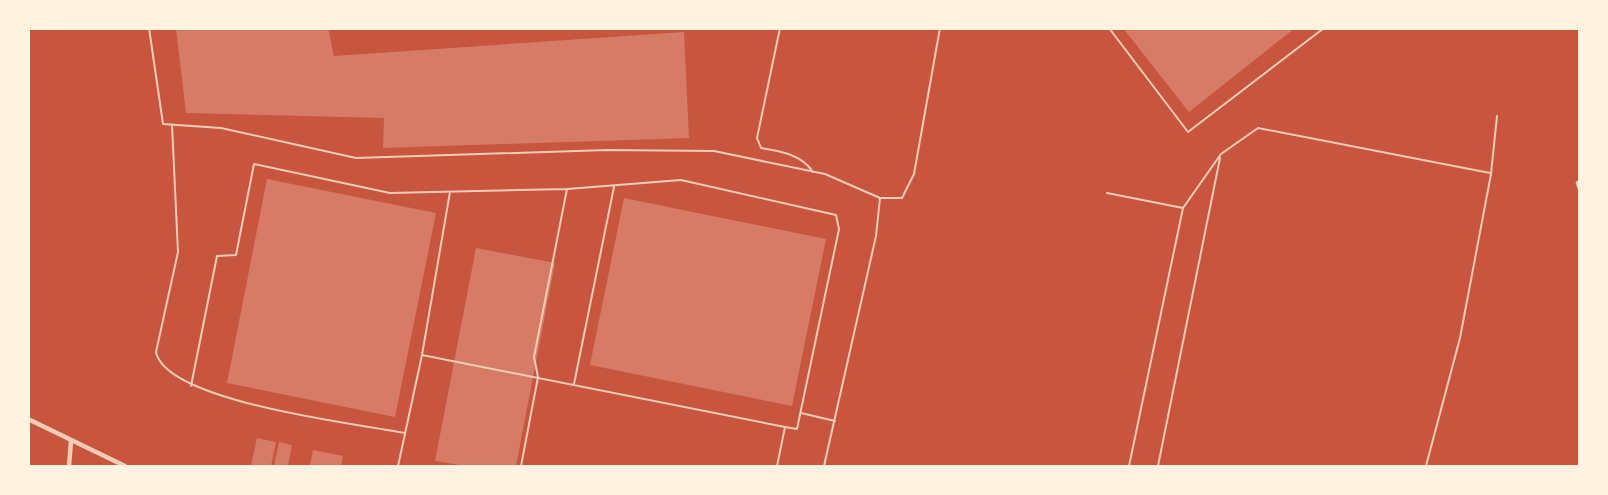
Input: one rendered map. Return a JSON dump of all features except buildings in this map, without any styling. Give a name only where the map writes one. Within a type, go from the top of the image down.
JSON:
[{"type":"street","points":[[1578,183],[1580,189]]},
{"type":"street","points":[[28,419],[125,466]]},
{"type":"street","points":[[69,466],[71,441]]},
{"type":"lane","points":[[149,28],[163,124],[221,128],[356,158],[607,150],[714,151],[813,172],[880,198],[902,198],[914,174],[940,28]]},
{"type":"lane","points":[[780,28],[757,138],[761,148],[782,152],[806,162],[813,172]]},
{"type":"lane","points":[[1109,28],[1188,132],[1324,28]]},
{"type":"lane","points":[[1426,466],[1460,338],[1491,174],[1497,116]]},
{"type":"lane","points":[[172,125],[178,252],[156,352],[165,369],[191,386],[226,399],[405,433]]},
{"type":"lane","points":[[1129,466],[1183,208],[1221,154],[1258,128],[1491,174]]},
{"type":"lane","points":[[1158,466],[1221,154]]},
{"type":"lane","points":[[191,386],[217,256],[236,255],[254,164],[390,193],[614,187],[681,180],[836,215],[839,229],[797,429],[422,355]]},
{"type":"lane","points":[[574,384],[614,187]]},
{"type":"lane","points":[[521,466],[538,377],[534,357],[567,189]]},
{"type":"lane","points":[[398,466],[422,355],[450,192]]},
{"type":"lane","points":[[1107,193],[1183,208]]},
{"type":"lane","points":[[824,466],[876,236],[880,198]]},
{"type":"lane","points":[[801,413],[835,421]]},
{"type":"lane","points":[[777,466],[785,427]]}]
